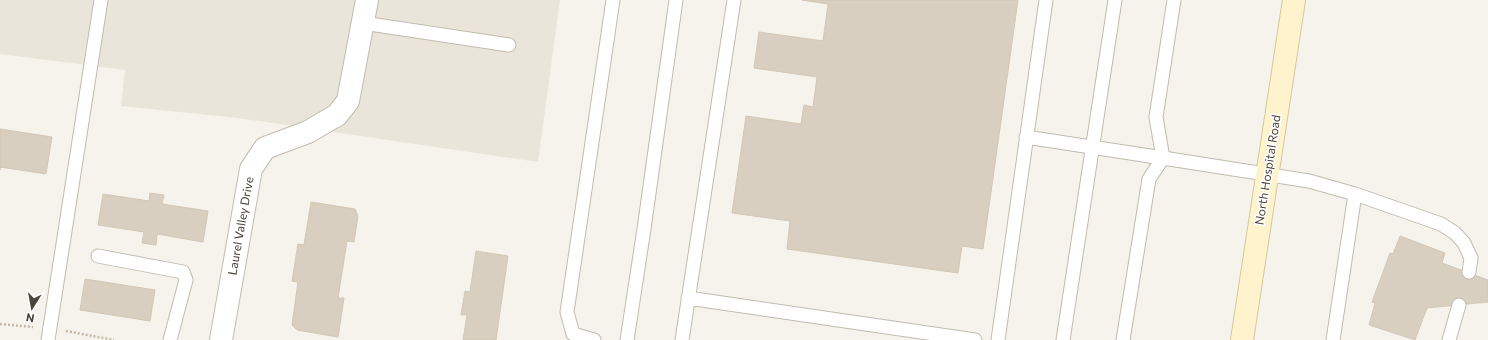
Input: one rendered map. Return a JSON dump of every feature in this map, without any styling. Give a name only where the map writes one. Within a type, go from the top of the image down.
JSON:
[{"type":"street","name":"Laurel Valley Drive","points":[[221,340],[251,169],[266,148],[308,132],[336,115],[348,101],[367,0]]},
{"type":"street","name":"North Hospital Road","points":[[1242,340],[1294,0]]},
{"type":"lane","points":[[48,340],[101,0]]},
{"type":"lane","points":[[594,340],[573,334],[567,312],[613,0]]},
{"type":"lane","points":[[627,340],[676,0]]},
{"type":"lane","points":[[682,340],[734,0]]},
{"type":"lane","points":[[998,340],[1046,0]]},
{"type":"lane","points":[[1063,340],[1115,0]]},
{"type":"lane","points":[[1123,340],[1150,180],[1163,158],[1156,117],[1174,0]]},
{"type":"lane","points":[[363,23],[510,45]]},
{"type":"lane","points":[[1026,137],[1309,181],[1355,194],[1441,224],[1455,233],[1464,242],[1471,258],[1469,272]]},
{"type":"lane","points":[[1333,340],[1355,194]]},
{"type":"lane","points":[[98,256],[183,272],[186,280],[170,340]]},
{"type":"lane","points":[[688,298],[974,340]]},
{"type":"lane","points":[[1449,340],[1459,305]]},
{"type":"shaded area","points":[[0,0],[560,0],[538,162],[238,118],[121,106],[125,70],[0,54]]},
{"type":"building","points":[[802,0],[1018,0],[983,249],[962,246],[958,273],[787,249],[790,221],[732,213],[746,116],[801,124],[804,105],[813,107],[817,77],[754,68],[759,32],[823,41],[828,4]]},
{"type":"building","points":[[0,129],[52,137],[46,174],[0,167]]},
{"type":"building","points":[[150,193],[164,195],[162,204],[208,211],[203,242],[157,234],[156,245],[142,243],[144,232],[98,225],[103,194],[149,201]]},
{"type":"building","points":[[311,202],[355,209],[358,216],[354,242],[347,241],[338,298],[344,298],[338,337],[297,330],[292,325],[298,282],[292,281],[298,244],[304,245]]},
{"type":"building","points":[[1400,236],[1445,253],[1442,263],[1488,280],[1488,302],[1427,308],[1415,340],[1369,325],[1375,303],[1372,302],[1390,253],[1393,254]]},
{"type":"building","points":[[476,251],[508,256],[496,340],[463,340],[467,315],[461,315],[465,291],[470,292]]},
{"type":"building","points":[[85,279],[155,290],[150,321],[80,310]]}]
